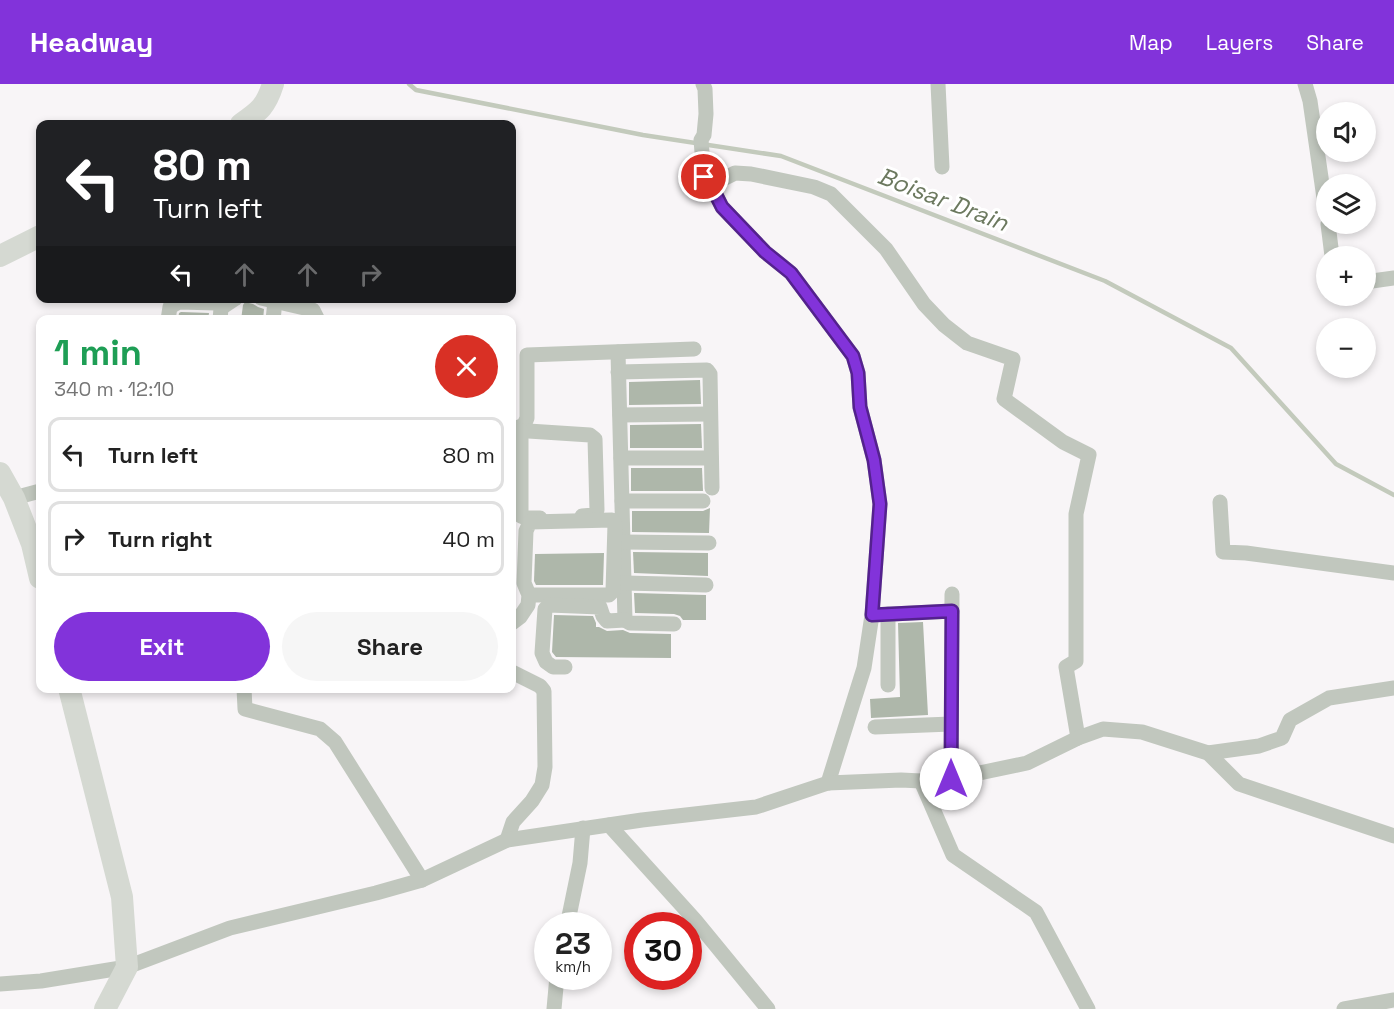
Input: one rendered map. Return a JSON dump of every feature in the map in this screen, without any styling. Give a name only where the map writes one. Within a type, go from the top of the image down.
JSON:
[{"type":"street","points":[[247,120],[267,102],[273,84]]},
{"type":"street","points":[[702,84],[705,89],[706,114],[704,135],[701,140],[707,181],[722,207],[765,252],[791,273],[853,356],[858,373],[860,407],[874,460],[880,504],[867,652],[828,783]]},
{"type":"street","points":[[938,84],[942,167]]},
{"type":"street","points":[[1305,84],[1310,101],[1321,174]]},
{"type":"street","points":[[707,181],[735,173],[751,174],[814,187],[831,194],[886,249],[924,304],[944,325],[967,343],[1013,359],[1004,399],[1063,442],[1089,455],[1076,514],[1076,661],[1066,667],[1078,738]]},
{"type":"street","points":[[0,256],[36,238]]},
{"type":"street","points":[[1376,280],[1394,278]]},
{"type":"street","points":[[169,315],[170,307],[177,303]]},
{"type":"street","points":[[221,314],[232,303]]},
{"type":"street","points":[[282,303],[313,310],[316,315]]},
{"type":"street","points":[[516,429],[524,425],[527,418],[527,355],[694,349]]},
{"type":"street","points":[[618,352],[626,620]]},
{"type":"street","points":[[618,372],[707,370],[710,374],[712,488]]},
{"type":"street","points":[[620,415],[710,414]]},
{"type":"street","points":[[516,430],[590,435],[595,439],[597,510],[594,515],[526,518],[521,516],[516,444]]},
{"type":"street","points":[[621,458],[711,458]]},
{"type":"street","points":[[0,473],[14,498],[32,544],[36,561]]},
{"type":"street","points":[[14,498],[36,492]]},
{"type":"street","points":[[622,501],[703,501]]},
{"type":"street","points":[[1220,502],[1223,552],[1246,553],[1394,573]]},
{"type":"street","points":[[516,620],[526,603],[524,583],[526,531],[530,522],[612,520],[615,524],[613,591],[609,595],[526,603]]},
{"type":"street","points":[[623,542],[709,543]]},
{"type":"street","points":[[625,584],[706,585]]},
{"type":"street","points":[[951,779],[952,594]]},
{"type":"street","points":[[526,603],[545,609]]},
{"type":"street","points":[[565,667],[553,667],[546,662],[542,653],[545,609],[549,605],[600,607],[607,621],[626,620],[630,624],[674,624]]},
{"type":"street","points":[[872,615],[952,611]]},
{"type":"street","points":[[888,614],[888,685]]},
{"type":"street","points":[[867,652],[888,652]]},
{"type":"street","points":[[507,840],[513,822],[532,801],[542,784],[545,767],[544,690],[516,674]]},
{"type":"street","points":[[0,984],[41,981],[127,967],[230,928],[422,880],[507,840],[583,828],[756,807],[828,783],[951,779],[1027,763],[1078,738],[1103,729],[1142,732],[1208,753],[1258,746],[1282,738],[1290,720],[1329,698],[1394,688]]},
{"type":"street","points":[[70,693],[122,897],[127,967],[105,1009]]},
{"type":"street","points":[[244,693],[245,709],[320,729],[335,742],[422,880]]},
{"type":"street","points":[[875,727],[951,724]]},
{"type":"street","points":[[1208,753],[1239,784],[1394,836]]},
{"type":"street","points":[[921,781],[953,855],[1036,912],[1088,1009]]},
{"type":"street","points":[[609,825],[695,920],[768,1009]]},
{"type":"street","points":[[570,912],[580,863],[583,828]]},
{"type":"street","points":[[554,1009],[556,990]]},
{"type":"street","points":[[1344,1009],[1394,1000]]},
{"type":"building","points":[[249,303],[264,309],[263,315],[242,315],[243,305]]},
{"type":"building","points":[[179,313],[209,313],[209,315],[179,315]]},
{"type":"building","points":[[700,380],[701,404],[629,405],[629,382]]},
{"type":"building","points":[[701,424],[702,448],[630,448],[630,425]]},
{"type":"building","points":[[631,468],[702,468],[703,491],[631,491]]},
{"type":"building","points":[[710,508],[709,533],[632,532],[632,511],[703,511]]},
{"type":"building","points":[[633,552],[708,553],[708,576],[634,573]]},
{"type":"building","points":[[604,553],[603,585],[536,585],[534,581],[535,554]]},
{"type":"building","points":[[634,593],[706,595],[706,620],[683,620],[674,614],[635,613]]},
{"type":"building","points":[[554,615],[593,616],[596,627],[607,631],[671,634],[671,658],[556,657],[552,652]]},
{"type":"building","points":[[923,622],[928,715],[871,718],[870,699],[900,697],[898,623]]},
{"type":"waterway","name":"Boisar Drain","points":[[409,84],[416,90],[643,135],[781,156],[1105,281],[1231,348],[1336,464],[1394,495]]},
{"type":"route","points":[[704,177],[711,185],[722,207],[765,252],[791,273],[853,356],[858,373],[860,407],[874,460],[880,504],[872,615],[952,611],[951,779]]}]
